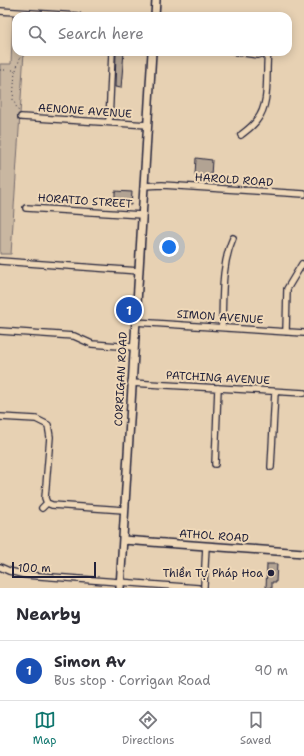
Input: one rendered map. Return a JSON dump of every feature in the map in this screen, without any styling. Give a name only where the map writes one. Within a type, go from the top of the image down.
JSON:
[{"type":"main road","points":[[155,12],[156,0]]},
{"type":"main road","name":"CORRIGAN ROAD","points":[[120,585],[133,348],[152,56]]},
{"type":"main road","name":"ATHOL ROAD","points":[[123,540],[304,553]]},
{"type":"street","points":[[0,12],[12,13]]},
{"type":"street","points":[[109,122],[112,56]]},
{"type":"street","points":[[241,135],[258,120],[264,103],[268,56]]},
{"type":"street","name":"AENONE AVENUE","points":[[22,117],[148,125]]},
{"type":"street","name":"HAROLD ROAD","points":[[144,184],[304,194]]},
{"type":"street","name":"HORATIO STREET","points":[[26,208],[142,215]]},
{"type":"street","points":[[222,326],[225,268],[227,255],[233,238]]},
{"type":"street","points":[[0,261],[139,271]]},
{"type":"street","points":[[286,332],[287,289],[302,264]]},
{"type":"street","name":"SIMON AVENUE","points":[[135,322],[222,326],[304,333]]},
{"type":"street","points":[[0,331],[74,336],[92,344],[133,348]]},
{"type":"street","name":"PATCHING AVENUE","points":[[132,384],[304,393]]},
{"type":"street","points":[[215,464],[218,388]]},
{"type":"street","points":[[271,467],[275,392]]},
{"type":"street","points":[[0,417],[36,419],[48,425],[50,438],[45,498],[47,503]]},
{"type":"street","points":[[47,503],[52,505],[124,510]]},
{"type":"street","points":[[42,508],[47,503]]},
{"type":"street","points":[[204,586],[206,546]]},
{"type":"street","points":[[0,567],[8,571],[26,575],[120,585],[198,588]]},
{"type":"path","points":[[21,56],[18,67],[15,71],[13,100],[22,117]]},
{"type":"path","points":[[0,70],[15,71]]},
{"type":"shaded area","points":[[12,40],[12,56],[24,56],[11,254],[0,254],[0,64],[11,64]]},
{"type":"building","points":[[116,56],[124,56],[121,88],[115,87]]},
{"type":"building","points":[[196,158],[212,160],[211,176],[195,175]]},
{"type":"building","points":[[115,191],[132,192],[131,205],[115,204]]},
{"type":"building","name":"Thiền Tự Pháp Hoa","points":[[267,564],[277,564],[276,582],[272,582],[272,588],[266,588]]},
{"type":"place","name":"Simon Av","points":[[129,310]]},
{"type":"place","name":"Thiền Tự Pháp Hoa","points":[[271,573]]}]
